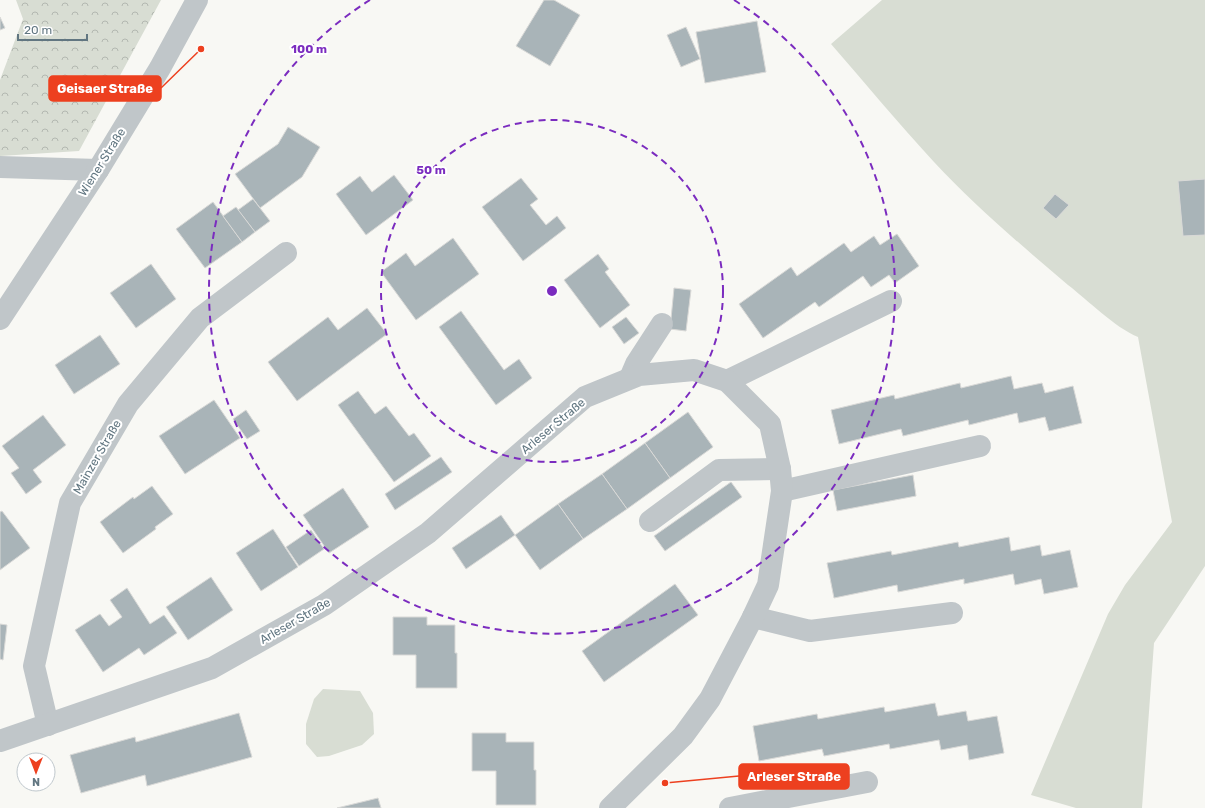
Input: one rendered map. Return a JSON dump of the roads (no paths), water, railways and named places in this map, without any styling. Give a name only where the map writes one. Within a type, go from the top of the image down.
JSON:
[{"type":"street","name":"Wiener Straße","points":[[0,319],[98,170],[160,68],[197,0]]},
{"type":"street","points":[[0,167],[98,170]]},
{"type":"street","name":"Mainzer Straße","points":[[48,725],[34,666],[70,503],[128,404],[200,318],[286,253]]},
{"type":"street","points":[[727,382],[891,301]]},
{"type":"street","points":[[630,378],[636,364],[662,324]]},
{"type":"street","name":"Arleser Straße","points":[[0,741],[212,668],[324,605],[428,533],[585,397],[639,375],[694,370],[727,382],[770,424],[780,469],[782,491],[771,518],[768,585],[710,699],[683,736],[610,808]]},
{"type":"street","points":[[782,491],[980,446]]},
{"type":"street","points":[[650,521],[719,470],[780,469]]},
{"type":"street","points":[[753,617],[810,631],[952,613]]},
{"type":"street","points":[[730,808],[867,782]]},
{"type":"place","name":"Geisaer Straße","points":[[201,49]]},
{"type":"place","name":"Arleser Straße","points":[[665,783]]}]
